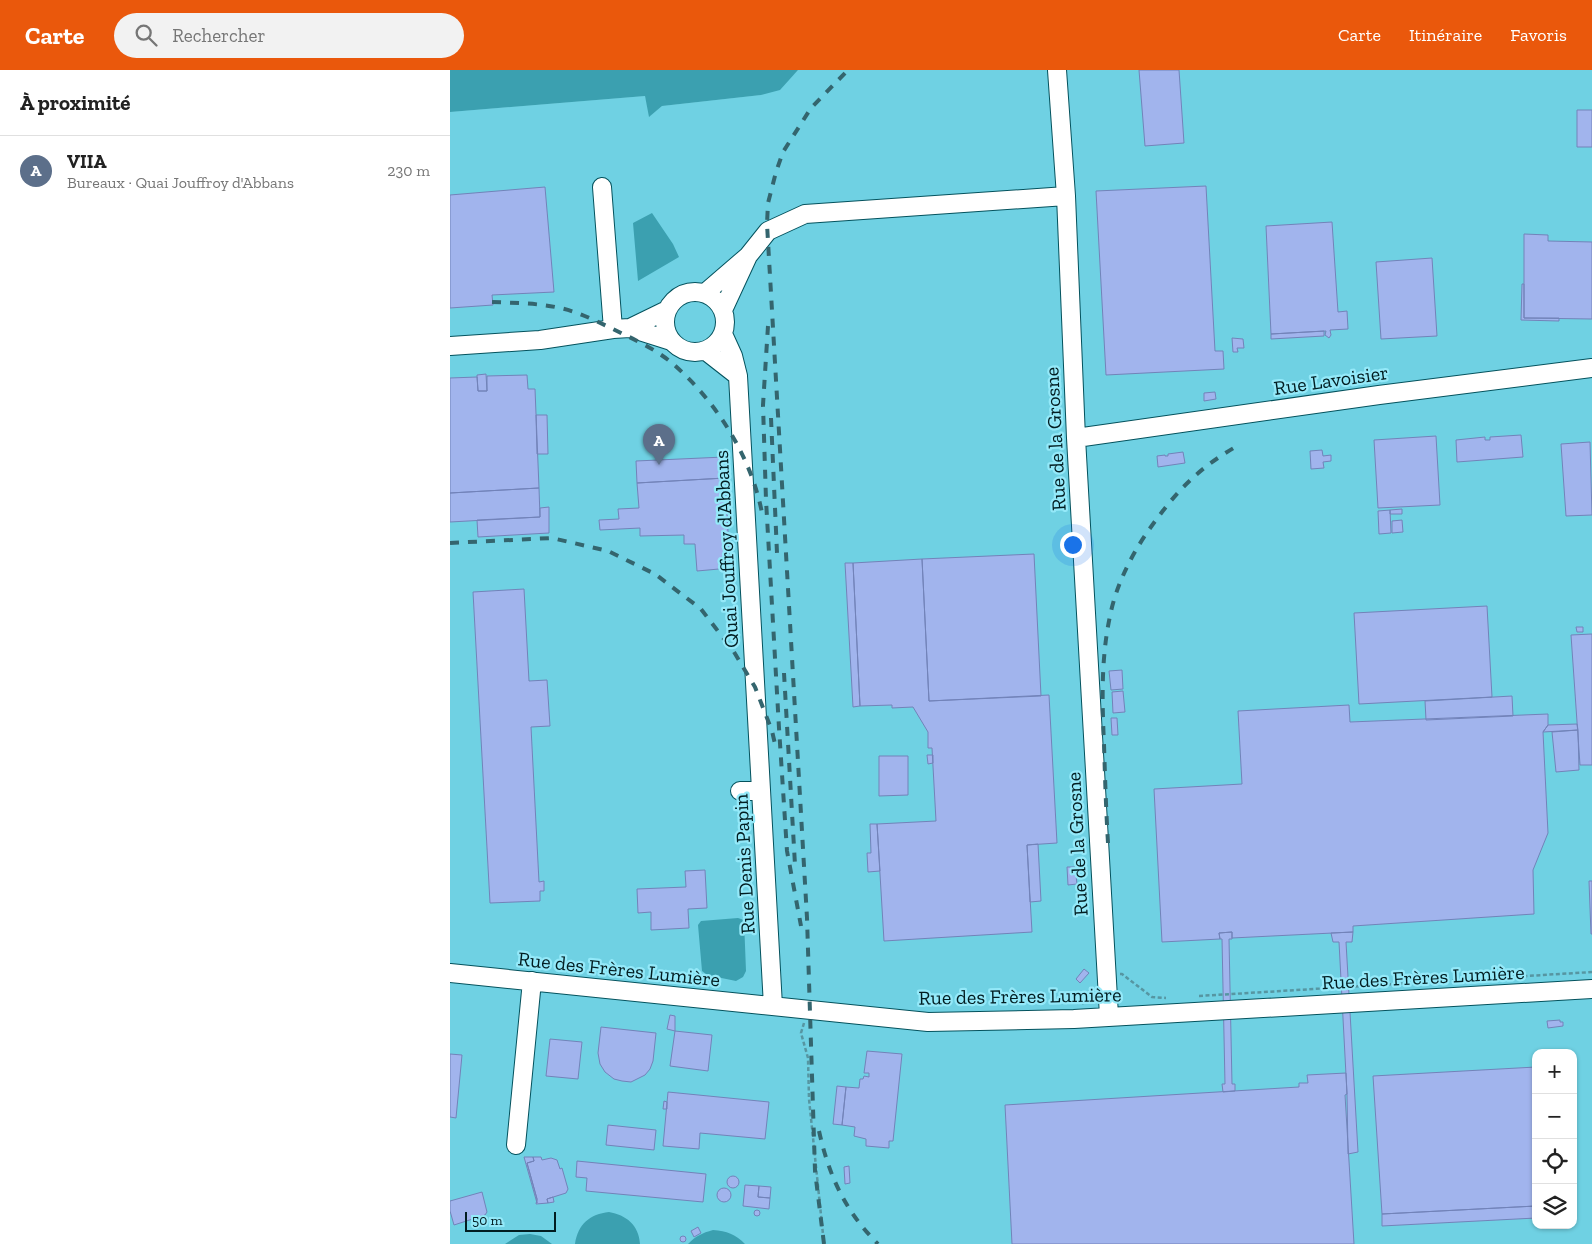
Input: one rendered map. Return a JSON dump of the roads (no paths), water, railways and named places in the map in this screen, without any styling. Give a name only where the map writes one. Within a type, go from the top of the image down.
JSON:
[{"type":"street","name":"Rue de la Grosne","points":[[1056,70],[1066,196],[1076,438],[1109,1016]]},
{"type":"street","points":[[602,187],[621,329]]},
{"type":"street","points":[[705,293],[748,256],[768,231],[805,214],[1066,196]]},
{"type":"street","points":[[621,329],[671,341],[678,347],[696,353],[713,347],[723,334],[725,326],[723,310],[748,256]]},
{"type":"street","points":[[450,346],[540,340],[621,329],[667,310],[679,296],[696,292],[705,293],[712,297],[723,310]]},
{"type":"street","points":[[667,310],[665,326],[671,341]]},
{"type":"street","name":"Quai Jouffroy d'Abbans","points":[[723,334],[733,356],[738,376],[757,720]]},
{"type":"street","points":[[706,351],[738,376]]},
{"type":"street","name":"Rue Lavoisier","points":[[1076,438],[1379,395],[1592,368]]},
{"type":"street","name":"Rue Denis Papin","points":[[757,720],[773,1006]]},
{"type":"street","points":[[740,791],[761,791]]},
{"type":"street","name":"Rue des Frères Lumière","points":[[450,973],[928,1022],[1074,1019],[1592,989]]},
{"type":"street","points":[[516,1145],[532,982]]},
{"type":"railway","points":[[824,1244],[815,1171],[807,918],[767,224],[768,203],[783,152],[811,108],[848,70]]},
{"type":"railway","points":[[492,302],[543,305],[574,312],[643,344],[672,363],[703,394],[729,431],[749,471],[762,513]]},
{"type":"railway","points":[[768,326],[763,405],[766,500],[787,851],[801,926]]},
{"type":"railway","points":[[771,418],[777,553]]},
{"type":"railway","points":[[1108,843],[1103,680],[1107,632],[1117,590],[1141,542],[1174,497],[1203,469],[1239,445]]},
{"type":"railway","points":[[450,543],[552,538],[608,551],[655,574],[701,609],[734,652],[755,687],[775,744]]},
{"type":"railway","points":[[784,673],[795,865]]},
{"type":"railway","points":[[819,1131],[833,1178],[847,1206],[866,1232],[878,1244]]},
{"type":"place","name":"VIIA","points":[[659,465]]}]
